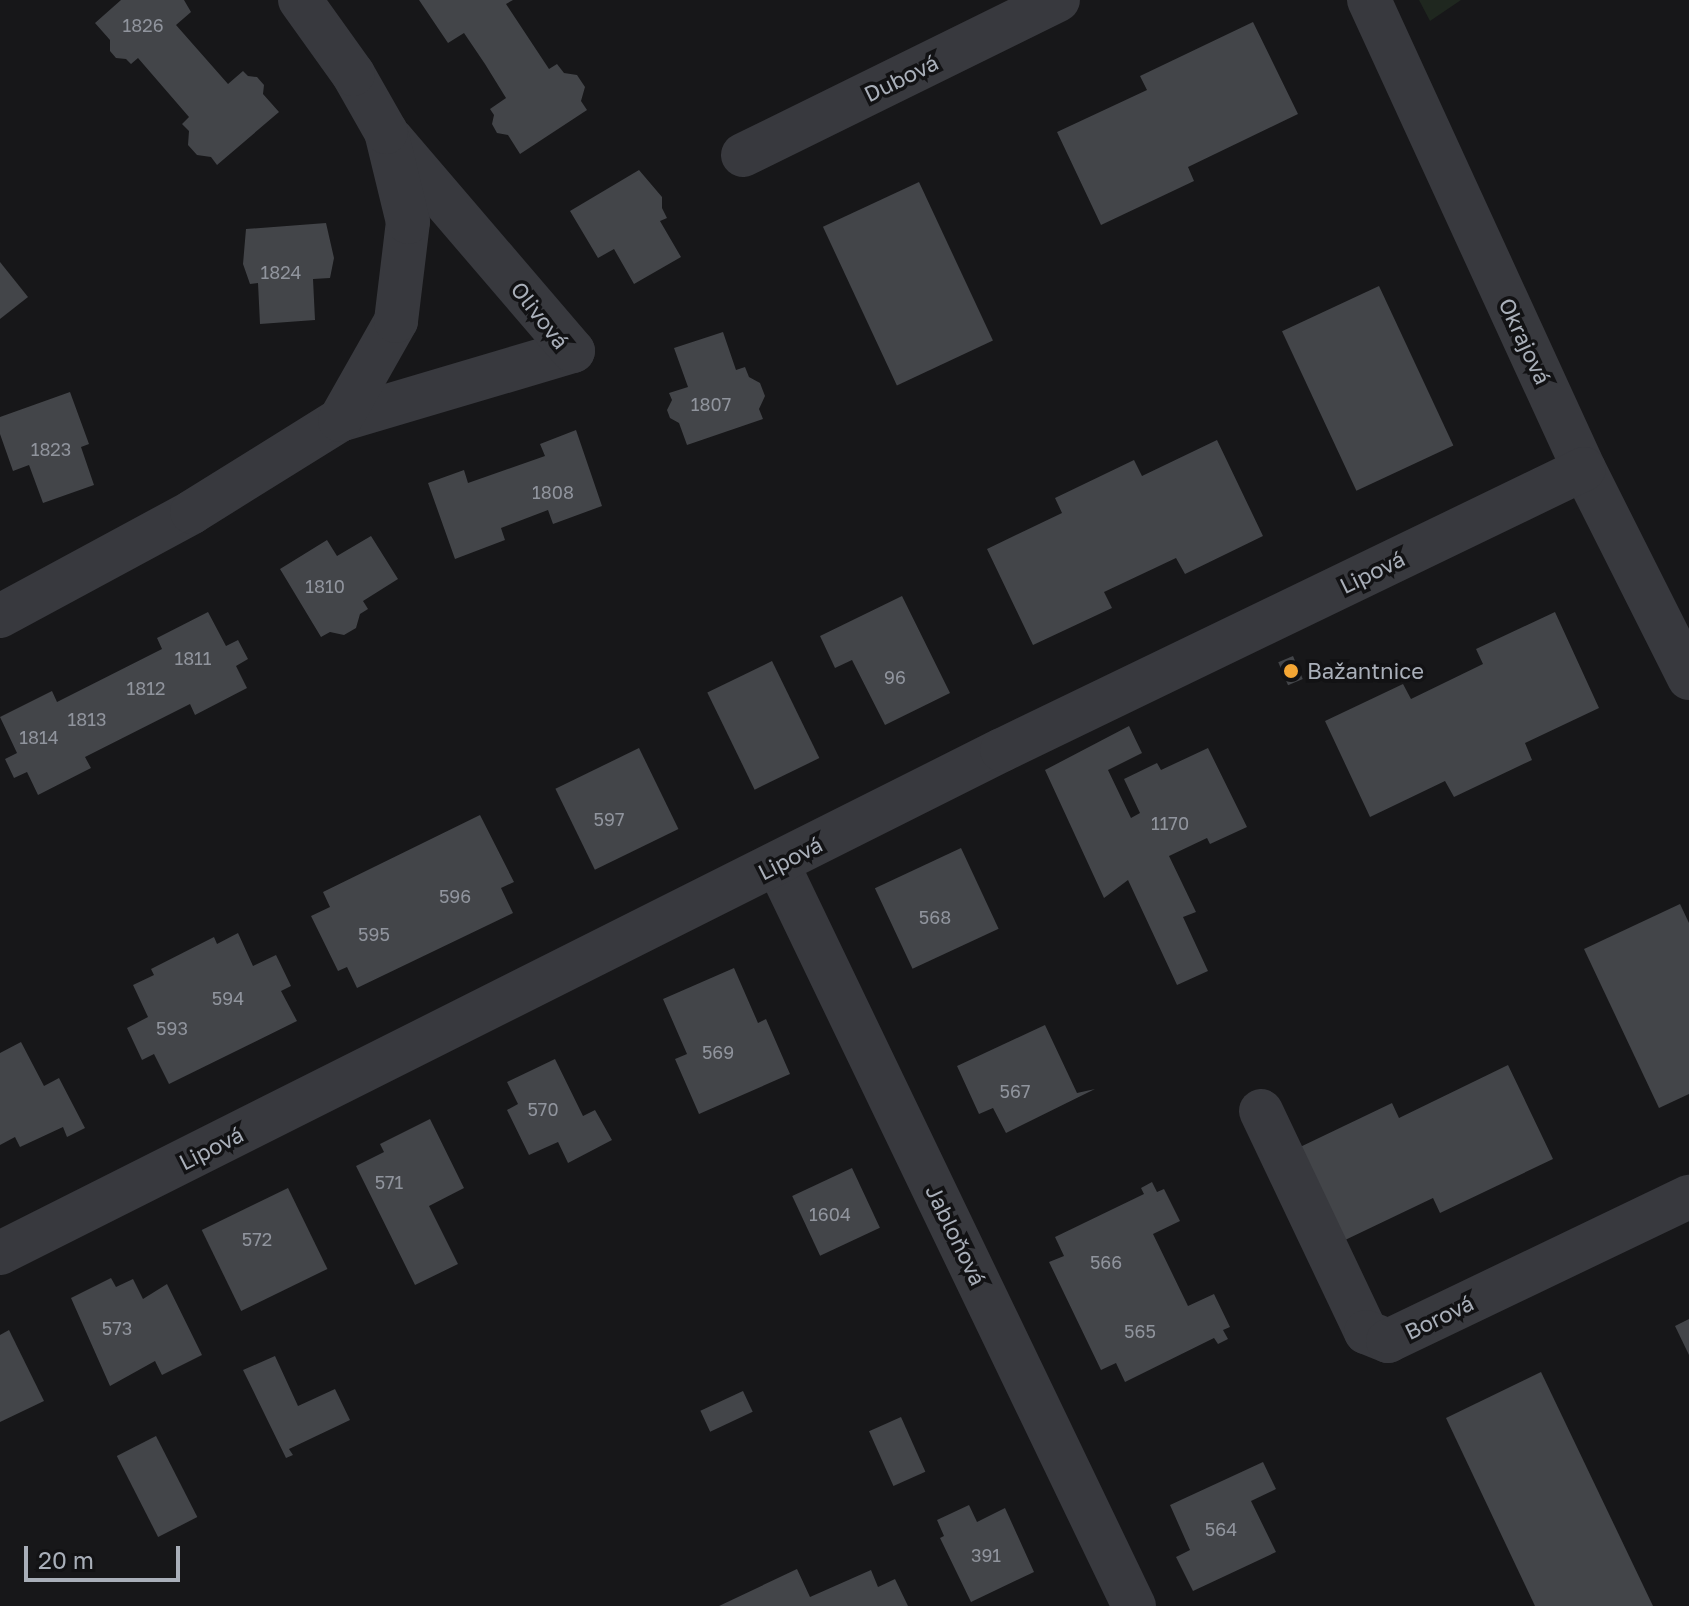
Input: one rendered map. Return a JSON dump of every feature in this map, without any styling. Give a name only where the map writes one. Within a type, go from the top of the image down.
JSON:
[{"type":"street","name":"Olivová","points":[[0,616],[192,512],[340,420],[573,351],[386,132],[353,74],[300,0]]},
{"type":"street","name":"Dubová","points":[[743,155],[1058,0]]},
{"type":"street","name":"Okrajová","points":[[1369,0],[1584,469],[1689,678]]},
{"type":"street","name":"Olivová","points":[[340,420],[396,321],[408,222],[386,132]]},
{"type":"street","name":"Lipová","points":[[0,1253],[1016,743],[1584,469]]},
{"type":"street","name":"Jabloňová","points":[[778,865],[1134,1606]]},
{"type":"street","name":"Borová","points":[[1261,1111],[1366,1332],[1388,1341],[1689,1197]]},
{"type":"shaded area","points":[[1419,0],[1461,0],[1430,21]]},
{"type":"building","points":[[121,0],[184,0],[191,12],[176,25],[228,84],[243,71],[248,76],[257,77],[264,85],[263,94],[279,112],[217,165],[211,157],[197,155],[188,145],[189,131],[182,124],[189,117],[138,58],[131,64],[126,59],[116,58],[110,51],[110,40],[95,23]]},
{"type":"building","points":[[419,0],[513,0],[506,4],[549,69],[557,64],[564,73],[577,75],[585,87],[581,101],[587,110],[520,154],[508,135],[497,133],[492,124],[494,115],[490,109],[506,98],[485,64],[464,33],[448,43]]},
{"type":"building","points":[[1253,22],[1298,114],[1188,167],[1194,181],[1101,225],[1057,132],[1147,90],[1140,76]]},
{"type":"building","points":[[639,170],[662,197],[662,208],[667,218],[660,221],[681,257],[634,284],[614,249],[598,258],[570,211]]},
{"type":"building","points":[[919,182],[993,341],[897,385],[823,227]]},
{"type":"building","points":[[326,223],[334,258],[330,278],[313,279],[315,320],[260,324],[258,283],[250,284],[243,264],[246,229]]},
{"type":"building","points":[[0,262],[28,297],[0,319]]},
{"type":"building","points":[[1379,286],[1453,446],[1356,491],[1282,331]]},
{"type":"building","points":[[723,332],[736,370],[745,367],[749,377],[760,383],[765,396],[759,409],[763,419],[687,445],[679,423],[670,418],[667,410],[672,400],[669,393],[688,387],[674,348]]},
{"type":"building","points":[[70,392],[89,444],[81,447],[94,485],[43,503],[29,465],[13,471],[0,434],[0,417]]},
{"type":"building","points":[[576,430],[602,506],[553,524],[548,510],[501,528],[505,540],[455,559],[428,483],[464,470],[468,483],[545,456],[540,444]]},
{"type":"building","points":[[1217,440],[1263,536],[1185,574],[1176,558],[1104,592],[1112,608],[1033,645],[987,549],[1062,513],[1055,498],[1134,460],[1142,476]]},
{"type":"building","points":[[371,536],[398,579],[363,601],[368,609],[360,614],[356,628],[344,635],[330,632],[321,637],[280,569],[327,540],[337,556]]},
{"type":"building","points":[[902,596],[950,693],[885,725],[852,660],[835,668],[820,636]]},
{"type":"building","points":[[208,612],[226,646],[238,640],[248,659],[236,666],[247,688],[195,715],[190,704],[85,757],[91,768],[38,795],[27,772],[14,778],[5,759],[17,753],[0,717],[52,691],[57,702],[162,649],[157,638]]},
{"type":"building","points":[[1555,612],[1599,708],[1525,743],[1532,760],[1454,797],[1445,781],[1370,817],[1325,721],[1403,684],[1411,699],[1483,664],[1476,649]]},
{"type":"building","name":"Bažantnice","points":[[1293,656],[1303,679],[1288,685],[1278,662]]},
{"type":"building","points":[[772,661],[819,758],[755,790],[707,693]]},
{"type":"building","points":[[1129,726],[1142,753],[1108,770],[1131,818],[1140,813],[1124,779],[1157,763],[1161,770],[1208,748],[1247,827],[1210,844],[1207,838],[1169,856],[1196,912],[1183,917],[1208,971],[1177,985],[1128,880],[1104,898],[1045,770]]},
{"type":"building","points":[[639,748],[678,829],[595,870],[555,789]]},
{"type":"building","points":[[480,815],[514,882],[501,888],[513,913],[357,988],[347,967],[338,971],[311,916],[330,907],[323,892]]},
{"type":"building","points":[[961,848],[999,929],[913,969],[875,888]]},
{"type":"building","points":[[1680,904],[1689,923],[1689,1094],[1659,1108],[1584,949]]},
{"type":"building","points":[[238,933],[253,966],[276,955],[291,986],[281,991],[297,1021],[169,1084],[154,1054],[142,1060],[127,1028],[148,1017],[133,985],[154,975],[151,969],[214,937],[217,944]]},
{"type":"building","points":[[734,968],[758,1023],[766,1019],[790,1074],[699,1114],[675,1059],[687,1054],[663,999]]},
{"type":"building","points":[[1045,1025],[1077,1093],[1095,1089],[1006,1133],[993,1108],[979,1114],[957,1066]]},
{"type":"building","points":[[21,1042],[44,1086],[59,1078],[85,1128],[67,1137],[63,1127],[20,1147],[15,1137],[0,1145],[0,1053]]},
{"type":"building","points":[[555,1059],[583,1116],[595,1110],[612,1140],[568,1163],[558,1142],[529,1155],[507,1110],[518,1104],[507,1082]]},
{"type":"building","points":[[1508,1065],[1553,1159],[1440,1213],[1433,1198],[1343,1241],[1298,1148],[1392,1103],[1399,1118]]},
{"type":"building","points":[[430,1119],[464,1188],[429,1206],[458,1264],[415,1285],[356,1166],[384,1152],[380,1144]]},
{"type":"building","points":[[852,1168],[880,1228],[820,1256],[792,1196]]},
{"type":"building","points":[[1152,1182],[1157,1192],[1164,1189],[1180,1221],[1153,1234],[1188,1306],[1214,1294],[1230,1327],[1223,1330],[1228,1339],[1218,1344],[1214,1338],[1125,1382],[1116,1363],[1101,1370],[1049,1262],[1064,1256],[1055,1237],[1144,1194],[1141,1188]]},
{"type":"building","points":[[288,1188],[327,1269],[241,1311],[202,1230]]},
{"type":"building","points":[[111,1278],[116,1287],[133,1279],[143,1299],[167,1284],[202,1355],[162,1375],[155,1361],[110,1386],[71,1298]]},
{"type":"building","points":[[1689,1319],[1689,1355],[1675,1326]]},
{"type":"building","points":[[9,1330],[44,1401],[0,1422],[0,1335]]},
{"type":"building","points":[[275,1356],[298,1406],[335,1389],[350,1420],[289,1449],[293,1455],[286,1458],[243,1370]]},
{"type":"building","points":[[1541,1372],[1653,1606],[1535,1606],[1446,1418]]},
{"type":"building","points":[[743,1391],[753,1412],[710,1432],[700,1411]]},
{"type":"building","points":[[901,1417],[925,1472],[893,1486],[869,1431]]},
{"type":"building","points":[[156,1436],[197,1517],[158,1537],[117,1456]]},
{"type":"building","points":[[1263,1462],[1276,1489],[1251,1501],[1276,1552],[1193,1591],[1176,1557],[1190,1550],[1170,1505]]},
{"type":"building","points":[[969,1505],[977,1522],[1005,1508],[1034,1572],[971,1602],[940,1538],[944,1536],[937,1520]]},
{"type":"building","points":[[797,1569],[810,1597],[871,1570],[878,1587],[895,1579],[908,1606],[719,1606]]},
{"type":"place","name":"Bažantnice","points":[[1291,671]]}]
